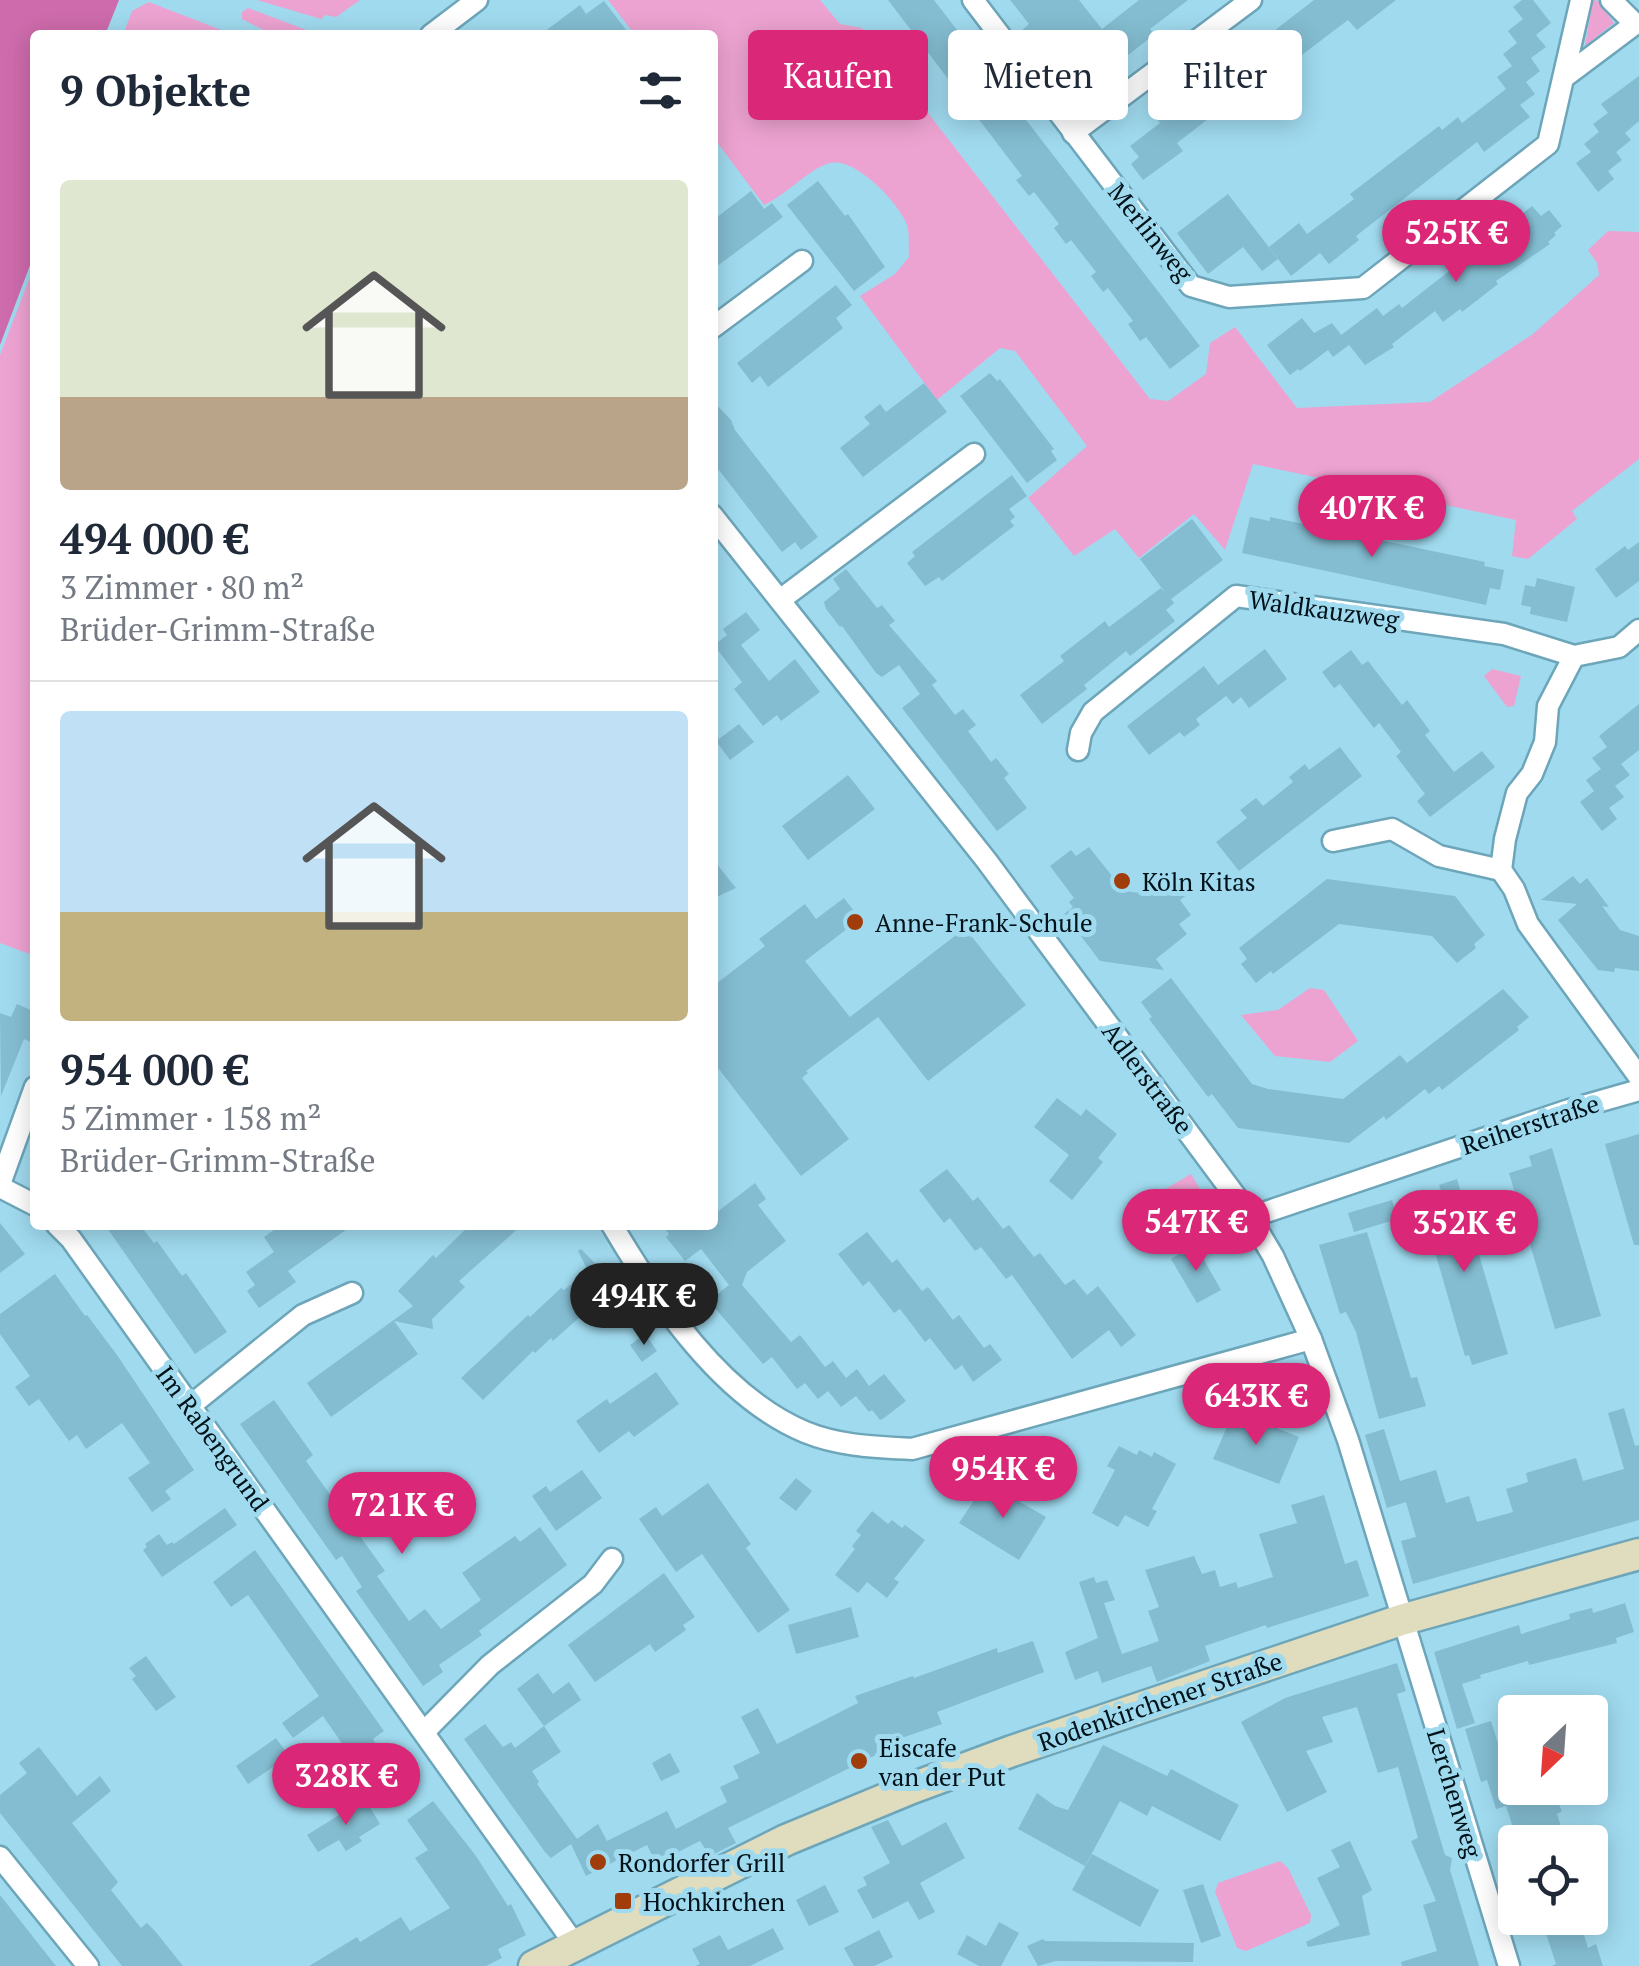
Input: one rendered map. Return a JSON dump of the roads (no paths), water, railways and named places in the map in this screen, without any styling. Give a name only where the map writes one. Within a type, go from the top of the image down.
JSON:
[{"type":"main road","name":"Rodenkirchener Straße","points":[[534,1966],[786,1840],[912,1788],[1401,1620],[1639,1554]]},
{"type":"street","points":[[438,30],[477,0]]},
{"type":"street","name":"Merlinweg","points":[[974,0],[1191,286],[1230,297],[1363,288],[1548,144],[1582,0]]},
{"type":"street","points":[[1073,133],[1251,0]]},
{"type":"street","points":[[1566,75],[1634,24],[1612,0]]},
{"type":"street","points":[[718,324],[802,261]]},
{"type":"street","points":[[780,600],[974,454]]},
{"type":"street","name":"Adlerstraße","points":[[718,522],[986,860],[1251,1217],[1311,1339],[1348,1440],[1401,1620]]},
{"type":"street","name":"Waldkauzweg","points":[[1078,750],[1081,733],[1093,712],[1236,596],[1504,634],[1574,656]]},
{"type":"street","points":[[1639,630],[1618,647],[1574,656],[1548,706],[1545,742],[1532,774],[1518,793],[1501,870],[1528,924],[1639,1077]]},
{"type":"street","points":[[1333,841],[1392,829],[1439,856],[1501,870]]},
{"type":"street","name":"Reiherstraße","points":[[1251,1217],[1639,1090]]},
{"type":"street","points":[[30,1102],[0,1185],[30,1202]]},
{"type":"street","name":"Im Rabengrund","points":[[62,1230],[576,1946]]},
{"type":"street","points":[[615,1230],[659,1296],[725,1378],[754,1405],[806,1432],[856,1446],[912,1449],[1311,1339]]},
{"type":"street","points":[[190,1406],[303,1315],[352,1294]]},
{"type":"street","points":[[424,1732],[490,1665],[593,1584],[612,1559]]},
{"type":"street","name":"Lerchenweg","points":[[1401,1620],[1508,1966]]},
{"type":"street","points":[[0,1857],[88,1966]]},
{"type":"place","name":"Köln Kitas","points":[[1122,881]]},
{"type":"place","name":"Anne-Frank-Schule","points":[[855,922]]},
{"type":"place","name":"Eiscafe van der Put","points":[[859,1761]]},
{"type":"place","name":"Rondorfer Grill","points":[[598,1862]]},
{"type":"place","name":"Hochkirchen","points":[[623,1901]]}]
